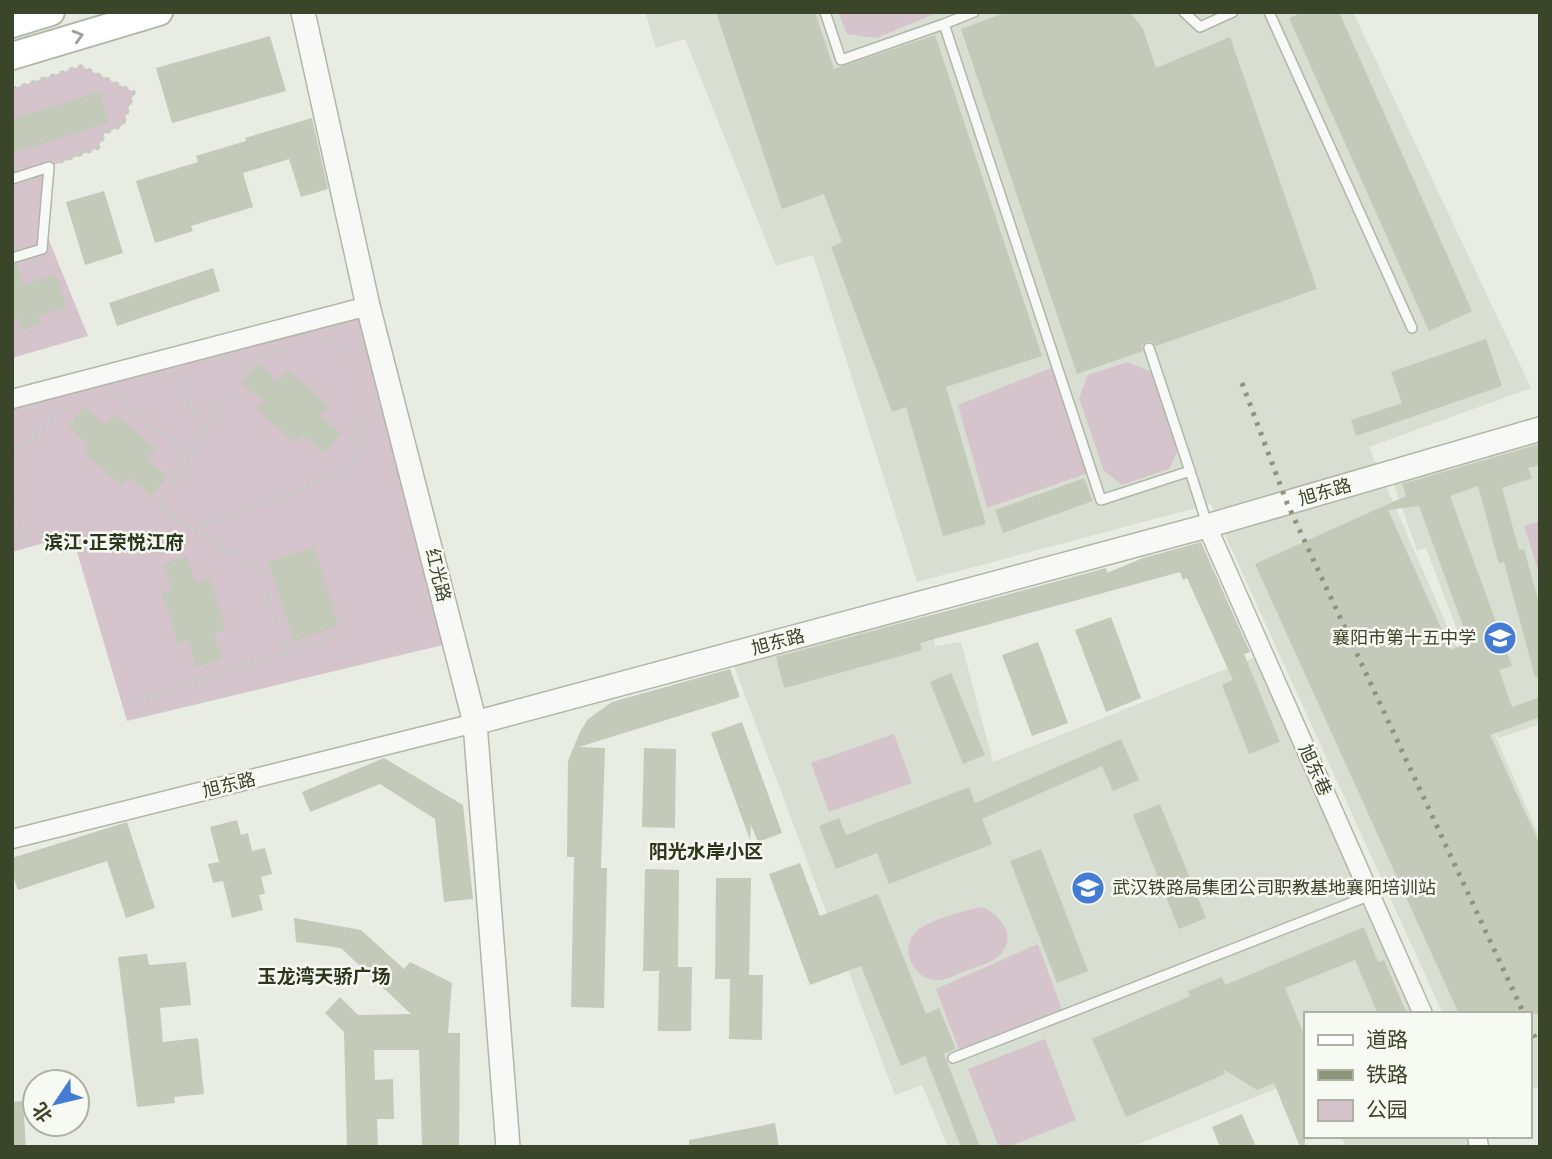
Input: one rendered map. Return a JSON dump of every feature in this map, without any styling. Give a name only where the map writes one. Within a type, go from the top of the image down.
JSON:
[{"type":"main road","points":[[14,20],[51,12]]},
{"type":"main road","points":[[12,55],[159,12]]},
{"type":"street","name":"红光路","points":[[303,12],[368,306],[475,723],[508,1147]]},
{"type":"street","points":[[12,399],[368,306]]},
{"type":"street","name":"旭东路","points":[[12,839],[475,723],[1208,526],[1540,429]]},
{"type":"street","name":"旭东巷","points":[[1208,526],[1422,1012]]},
{"type":"lane","points":[[825,12],[841,60],[974,12]]},
{"type":"lane","points":[[1184,12],[1200,27],[1233,12]]},
{"type":"lane","points":[[1269,12],[1412,328]]},
{"type":"lane","points":[[944,24],[1101,500],[1189,471]]},
{"type":"lane","points":[[12,179],[49,167],[42,249],[12,258]]},
{"type":"lane","points":[[1149,348],[1208,526]]},
{"type":"lane","points":[[953,1058],[1371,895]]},
{"type":"path","points":[[12,89],[81,66],[134,92],[123,125],[105,133],[98,148],[49,167]]},
{"type":"path","points":[[194,530],[331,477],[350,467],[361,452],[358,383],[354,362],[334,340],[317,337]]},
{"type":"path","points":[[286,652],[259,568],[158,506],[251,359],[290,346]]},
{"type":"path","points":[[167,358],[204,432]]},
{"type":"path","points":[[97,394],[110,391],[190,454]]},
{"type":"path","points":[[12,455],[71,401]]},
{"type":"path","points":[[12,490],[27,547]]},
{"type":"path","points":[[136,701],[349,633]]},
{"type":"shaded area","points":[[645,12],[1353,12],[1531,388],[1369,447],[1540,838],[1540,1086],[1531,1089],[1531,1012],[1442,1012],[1211,504],[917,582],[813,255],[776,266],[685,39],[656,48]]},
{"type":"shaded area","name":"襄阳市第十五中学","points":[[1540,436],[1540,724],[1498,738],[1426,548],[1417,551],[1391,476]]},
{"type":"shaded area","name":"武汉铁路局集团公司职教基地襄阳培训站","points":[[930,615],[935,646],[961,642],[993,762],[1256,657],[1413,1012],[1304,1012],[1304,1077],[1131,1147],[948,1147],[922,1085],[895,1095],[732,661]]},
{"type":"shaded area","points":[[1342,1138],[1468,1138],[1470,1147],[1346,1147]]},
{"type":"green space","points":[[838,12],[939,12],[876,38],[847,34]]},
{"type":"green space","points":[[81,66],[134,92],[123,125],[105,133],[98,148],[49,167],[44,228],[88,336],[12,358],[12,89]]},
{"type":"green space","points":[[368,306],[455,642],[127,721],[72,535],[12,552],[12,399]]},
{"type":"green space","points":[[1128,362],[1152,372],[1178,450],[1169,469],[1122,485],[1104,471],[1079,398],[1088,375]]},
{"type":"green space","points":[[1056,366],[1091,472],[987,508],[958,405]]},
{"type":"green space","points":[[1540,521],[1540,576],[1524,526]]},
{"type":"green space","points":[[894,734],[912,783],[829,812],[811,763]]},
{"type":"green space","points":[[983,907],[995,915],[1007,933],[1006,947],[1001,954],[990,962],[943,979],[932,980],[919,973],[909,953],[909,943],[914,934],[935,921]]},
{"type":"green space","points":[[1038,944],[1064,1015],[961,1055],[936,989]]},
{"type":"green space","points":[[1045,1039],[1076,1120],[1008,1147],[999,1147],[968,1069]]},
{"type":"building","points":[[716,12],[815,12],[834,69],[935,35],[1042,356],[946,387],[986,524],[943,536],[906,407],[892,412],[831,247],[842,242],[824,194],[782,209]]},
{"type":"building","points":[[1007,12],[1130,12],[1143,29],[1156,68],[1230,37],[1317,289],[1156,346],[1151,341],[1146,342],[1142,346],[1143,351],[1077,374],[961,29]]},
{"type":"building","points":[[1303,12],[1339,12],[1472,311],[1429,331],[1289,18]]},
{"type":"building","points":[[270,36],[286,91],[172,123],[156,68]]},
{"type":"building","points":[[100,92],[109,123],[12,153],[12,119]]},
{"type":"building","points":[[312,118],[328,189],[301,197],[289,159],[243,173],[253,207],[191,226],[193,231],[155,243],[136,181],[198,162],[196,156],[246,141],[245,138]]},
{"type":"building","points":[[104,191],[123,253],[85,265],[66,202]]},
{"type":"building","points":[[17,264],[23,285],[56,274],[67,307],[38,317],[40,324],[22,331],[19,319],[12,321],[12,265]]},
{"type":"building","points":[[213,268],[220,291],[117,326],[109,303]]},
{"type":"building","points":[[1486,339],[1502,386],[1356,436],[1351,420],[1402,403],[1391,372]]},
{"type":"building","points":[[258,363],[278,382],[288,370],[329,406],[321,415],[341,433],[324,453],[302,435],[295,443],[256,409],[263,401],[241,383]]},
{"type":"building","points":[[84,407],[105,425],[115,414],[156,449],[147,459],[168,477],[151,496],[129,478],[122,486],[83,452],[89,445],[68,426]]},
{"type":"building","points":[[1540,444],[1540,465],[1528,468],[1532,478],[1502,488],[1519,550],[1524,549],[1540,607],[1540,677],[1535,677],[1504,562],[1499,564],[1478,486],[1450,496],[1512,666],[1499,670],[1512,707],[1540,697],[1540,717],[1490,735],[1540,845],[1540,1014],[1458,1012],[1255,564],[1406,496],[1402,484]],"holes":[[[1419,506],[1469,642],[1451,650],[1388,510]]]},
{"type":"building","points":[[1084,478],[1093,501],[1003,533],[995,510]]},
{"type":"building","points":[[1201,542],[1250,652],[1244,654],[1280,742],[1249,754],[1222,685],[1233,680],[1187,578],[1183,580],[1180,572],[920,643],[922,650],[785,688],[783,684],[776,657],[1106,568],[1107,573],[1143,558]]},
{"type":"building","points":[[314,547],[339,626],[294,641],[268,562]]},
{"type":"building","points":[[187,556],[196,583],[210,578],[226,630],[214,634],[222,660],[196,667],[188,640],[178,644],[162,594],[172,591],[163,564]]},
{"type":"building","points":[[1111,617],[1141,698],[1106,712],[1075,630]]},
{"type":"building","points":[[1038,642],[1068,723],[1032,736],[1002,655]]},
{"type":"building","points":[[730,669],[740,697],[579,747],[605,748],[601,868],[607,868],[604,1008],[571,1007],[574,857],[567,857],[568,761],[580,732],[588,719],[612,702]]},
{"type":"building","points":[[951,673],[985,755],[963,764],[930,682]]},
{"type":"building","points":[[742,722],[782,833],[758,842],[751,825],[750,840],[711,733]]},
{"type":"building","points":[[1121,739],[1139,780],[1113,791],[1102,766],[982,819],[992,844],[889,884],[877,853],[836,869],[819,826],[839,818],[846,835],[969,787],[975,803]]},
{"type":"building","points":[[644,748],[676,749],[675,828],[642,827]]},
{"type":"building","points":[[384,758],[463,805],[473,899],[444,902],[435,819],[380,784],[310,812],[302,792]]},
{"type":"building","points":[[1160,804],[1206,918],[1179,929],[1133,815]]},
{"type":"building","points":[[237,820],[241,835],[248,833],[252,851],[265,848],[272,874],[261,877],[265,894],[259,895],[263,910],[232,918],[223,881],[213,883],[208,864],[219,862],[210,827]]},
{"type":"building","points":[[127,822],[155,908],[126,918],[107,861],[18,890],[12,873],[12,858]]},
{"type":"building","points":[[1041,849],[1088,971],[1057,983],[1010,861]]},
{"type":"building","points":[[800,863],[820,916],[878,894],[926,1014],[939,1008],[956,1049],[944,1054],[980,1147],[961,1147],[925,1056],[901,1066],[861,966],[810,985],[769,874]]},
{"type":"building","points":[[645,869],[679,870],[678,967],[692,967],[691,1031],[658,1031],[659,971],[643,971]]},
{"type":"building","points":[[716,878],[751,878],[749,975],[763,975],[762,1040],[729,1039],[730,979],[715,979]]},
{"type":"building","points":[[294,918],[361,930],[404,969],[410,962],[452,983],[448,1033],[460,1033],[459,1147],[422,1147],[419,1050],[374,1050],[375,1080],[393,1079],[394,1119],[377,1119],[378,1147],[347,1147],[344,1032],[325,1013],[340,997],[358,1015],[411,1014],[341,948],[296,942]]},
{"type":"building","points":[[1364,927],[1378,962],[1384,960],[1406,1012],[1377,1012],[1355,960],[1285,988],[1304,1035],[1305,1147],[1300,1147],[1274,1083],[1257,1090],[1223,1069],[1225,1074],[1126,1117],[1092,1039],[1190,996],[1188,991],[1222,977],[1225,985]]},
{"type":"building","points":[[147,954],[149,965],[186,962],[191,1005],[160,1008],[163,1042],[198,1038],[204,1094],[174,1097],[175,1103],[137,1107],[118,957]]},
{"type":"building","points":[[21,1101],[21,1138],[25,1138],[26,1147],[12,1147],[12,1102]]},
{"type":"building","points":[[1242,1114],[1256,1147],[1220,1147],[1212,1127]]},
{"type":"building","points":[[775,1123],[779,1147],[689,1147],[689,1140]]},
{"type":"railway","points":[[1242,383],[1287,503],[1523,1012]]},
{"type":"railway","points":[[1531,1029],[1536,1039]]},
{"type":"place","name":"襄阳市第十五中学","points":[[1500,638]]},
{"type":"place","name":"武汉铁路局集团公司职教基地襄阳培训站","points":[[1088,888]]},
{"type":"district","name":"滨江•正荣悦江府","points":[[114,542]]},
{"type":"district","name":"阳光水岸小区","points":[[706,851]]},
{"type":"district","name":"玉龙湾天骄广场","points":[[324,976]]}]
